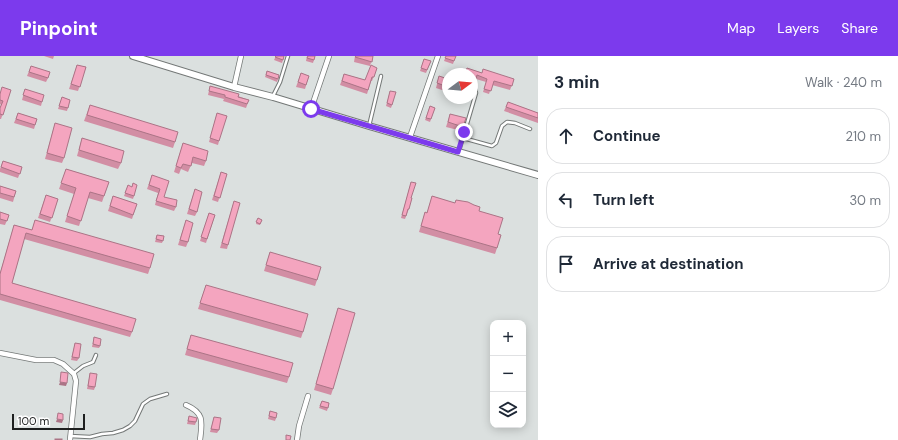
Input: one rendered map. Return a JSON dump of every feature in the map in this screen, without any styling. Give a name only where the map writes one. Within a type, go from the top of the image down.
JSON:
[{"type":"main road","points":[[132,56],[234,87],[273,96],[311,109],[538,175]]},
{"type":"street","points":[[234,87],[241,56]]},
{"type":"street","points":[[311,109],[329,56]]},
{"type":"street","points":[[410,137],[438,56]]},
{"type":"street","points":[[0,353],[36,360],[54,360],[63,364],[74,374],[76,381],[70,438]]},
{"type":"street","points":[[297,440],[299,426],[308,396]]},
{"type":"street","points":[[186,405],[193,408],[201,416],[202,424],[200,440]]},
{"type":"lane","points":[[273,96],[280,82],[288,56]]},
{"type":"lane","points":[[369,126],[381,76]]},
{"type":"lane","points":[[458,152],[473,104]]},
{"type":"lane","points":[[463,138],[492,146],[496,143],[502,126],[507,122],[530,128]]},
{"type":"lane","points":[[74,374],[83,366],[93,362],[96,355]]},
{"type":"lane","points":[[70,438],[90,437],[122,430],[130,426],[135,421],[143,404],[150,399],[167,394]]},
{"type":"building","points":[[284,56],[283,60],[275,57]]},
{"type":"building","points":[[308,56],[315,56],[314,60],[307,58]]},
{"type":"building","points":[[373,56],[372,62],[355,57]]},
{"type":"building","points":[[446,56],[456,56],[454,61],[445,58]]},
{"type":"building","points":[[424,59],[431,61],[427,70],[421,68]]},
{"type":"building","points":[[77,65],[86,67],[80,87],[71,84]]},
{"type":"building","points":[[371,65],[377,68],[374,77],[372,77],[368,90],[342,81],[344,74],[365,80]]},
{"type":"building","points":[[31,66],[50,72],[48,78],[29,72]]},
{"type":"building","points":[[483,69],[514,79],[512,86],[494,81],[491,91],[484,89],[487,79],[478,75],[478,72],[482,73]]},
{"type":"building","points":[[267,71],[279,75],[278,79],[266,75]]},
{"type":"building","points":[[301,73],[309,76],[306,85],[298,82]]},
{"type":"building","points":[[439,76],[442,77],[442,85],[437,83]]},
{"type":"building","points":[[210,86],[239,94],[238,97],[249,100],[247,104],[225,97],[225,95],[209,91]]},
{"type":"building","points":[[2,87],[11,90],[3,115],[0,114],[0,108],[3,101],[0,100]]},
{"type":"building","points":[[25,89],[44,95],[42,102],[23,95]]},
{"type":"building","points":[[390,91],[396,92],[392,105],[387,103]]},
{"type":"building","points":[[62,97],[70,100],[68,108],[59,106]]},
{"type":"building","points":[[508,102],[538,113],[538,118],[506,107]]},
{"type":"building","points":[[90,105],[178,132],[175,142],[87,115]]},
{"type":"building","points":[[430,106],[435,108],[431,119],[426,118]]},
{"type":"building","points":[[18,113],[37,119],[35,125],[16,119]]},
{"type":"building","points":[[217,113],[227,116],[219,141],[210,138]]},
{"type":"building","points":[[450,114],[466,118],[463,127],[448,122]]},
{"type":"building","points":[[55,123],[72,128],[64,158],[47,153]]},
{"type":"building","points":[[82,138],[124,151],[121,163],[79,150]]},
{"type":"building","points":[[183,143],[208,151],[206,161],[193,157],[191,166],[183,164],[181,168],[176,166]]},
{"type":"building","points":[[3,161],[22,167],[20,174],[1,167]]},
{"type":"building","points":[[66,169],[109,182],[104,196],[90,192],[81,221],[67,216],[76,188],[61,183]]},
{"type":"building","points":[[221,172],[227,174],[220,198],[214,196]]},
{"type":"building","points":[[152,175],[169,181],[164,197],[177,200],[176,207],[156,201],[160,189],[149,185]]},
{"type":"building","points":[[411,182],[416,183],[406,216],[402,215]]},
{"type":"building","points":[[133,183],[137,185],[134,196],[125,193],[128,185],[132,187]]},
{"type":"building","points":[[0,186],[16,191],[14,197],[0,193]]},
{"type":"building","points":[[195,189],[202,192],[197,212],[189,209]]},
{"type":"building","points":[[46,195],[58,199],[52,218],[40,214]]},
{"type":"building","points":[[113,196],[137,204],[133,215],[110,206]]},
{"type":"building","points":[[432,196],[455,203],[456,200],[468,202],[480,207],[479,211],[503,218],[498,234],[501,235],[497,248],[421,226]]},
{"type":"building","points":[[234,201],[240,203],[228,245],[222,243]]},
{"type":"building","points":[[0,212],[9,215],[7,221],[0,219]]},
{"type":"building","points":[[209,213],[215,215],[207,239],[201,237]]},
{"type":"building","points":[[258,218],[262,220],[260,224],[256,222]]},
{"type":"building","points":[[35,220],[154,254],[150,268],[26,233],[12,283],[136,319],[132,332],[0,294],[0,274],[14,225],[32,230]]},
{"type":"building","points":[[186,220],[193,223],[188,242],[180,240]]},
{"type":"building","points":[[157,235],[164,236],[163,241],[156,239]]},
{"type":"building","points":[[270,252],[321,267],[317,280],[266,265]]},
{"type":"building","points":[[206,285],[308,314],[303,332],[200,303]]},
{"type":"building","points":[[338,308],[355,313],[333,389],[316,384]]},
{"type":"building","points":[[191,335],[293,363],[289,377],[187,349]]},
{"type":"building","points":[[94,337],[101,339],[100,346],[93,344]]},
{"type":"building","points":[[75,343],[81,344],[79,358],[72,357]]},
{"type":"building","points":[[61,372],[68,373],[67,383],[60,382]]},
{"type":"building","points":[[90,373],[97,374],[95,387],[88,386]]},
{"type":"building","points":[[322,401],[329,403],[328,408],[320,406]]},
{"type":"building","points":[[270,411],[277,413],[276,418],[269,416]]},
{"type":"building","points":[[58,413],[63,414],[63,420],[57,419]]},
{"type":"building","points":[[189,416],[197,418],[196,422],[188,421]]},
{"type":"building","points":[[214,417],[221,418],[219,430],[211,429]]},
{"type":"building","points":[[286,435],[291,436],[290,440],[286,440]]},
{"type":"route","points":[[311,109],[458,152],[464,132]]}]
